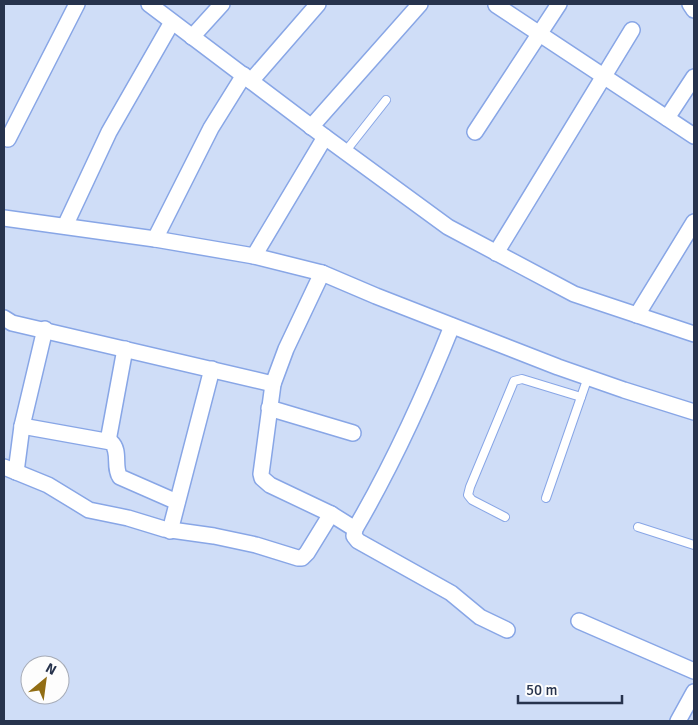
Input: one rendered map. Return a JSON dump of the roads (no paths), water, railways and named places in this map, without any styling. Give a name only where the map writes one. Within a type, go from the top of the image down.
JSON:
[{"type":"street","points":[[8,139],[77,4]]},
{"type":"street","points":[[148,4],[448,227],[574,294],[694,334]]},
{"type":"street","points":[[192,37],[222,4]]},
{"type":"street","points":[[155,239],[212,128],[247,78],[318,4]]},
{"type":"street","points":[[311,127],[420,4]]},
{"type":"street","points":[[475,132],[558,4]]},
{"type":"street","points":[[690,4],[694,10]]},
{"type":"street","points":[[496,5],[694,136]]},
{"type":"street","points":[[65,226],[109,132],[172,22]]},
{"type":"street","points":[[496,253],[632,30]]},
{"type":"street","points":[[667,118],[694,77]]},
{"type":"street","points":[[254,256],[325,137]]},
{"type":"street","points":[[4,227],[4,218],[155,239],[254,256],[322,273],[452,326],[588,377],[694,412]]},
{"type":"street","points":[[637,315],[694,222]]},
{"type":"street","points":[[322,273],[286,349],[273,384],[261,467],[262,478],[270,485],[331,514],[355,529]]},
{"type":"street","points":[[4,318],[12,323],[45,329],[273,384]]},
{"type":"street","points":[[452,326],[413,418],[376,493],[355,529],[354,536],[358,541],[452,592],[480,617],[507,630]]},
{"type":"street","points":[[45,329],[10,470],[48,485],[89,510],[122,516],[170,531],[214,536],[248,543],[298,558],[302,558],[307,553],[331,514]]},
{"type":"street","points":[[108,441],[125,348]]},
{"type":"street","points":[[170,531],[212,369]]},
{"type":"street","points":[[270,408],[353,433]]},
{"type":"street","points":[[22,426],[111,442],[116,448],[117,471],[120,477],[177,502]]},
{"type":"street","points":[[578,621],[694,671]]},
{"type":"street","points":[[678,721],[694,692]]},
{"type":"lane","points":[[345,152],[386,100]]},
{"type":"lane","points":[[546,498],[588,377]]},
{"type":"lane","points":[[505,517],[472,500],[468,495],[514,381],[522,379],[581,398]]},
{"type":"lane","points":[[638,527],[694,545]]}]
